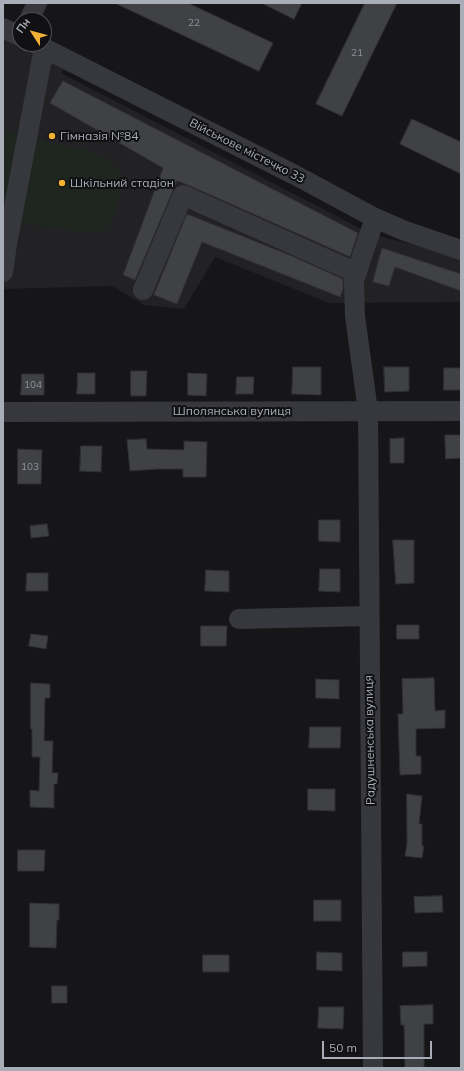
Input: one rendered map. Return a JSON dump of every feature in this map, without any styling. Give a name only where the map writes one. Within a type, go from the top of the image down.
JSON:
[{"type":"street","points":[[3,272],[39,52]]},
{"type":"street","name":"Військове містечко 33","points":[[52,52],[274,164],[375,218],[405,231],[461,250]]},
{"type":"street","points":[[143,290],[183,195],[357,273]]},
{"type":"street","name":"Радушненська вулиця","points":[[373,1068],[368,411],[355,316],[354,280],[375,218]]},
{"type":"street","name":"Шполянська вулиця","points":[[3,412],[461,411]]},
{"type":"street","points":[[239,619],[369,616]]},
{"type":"shaded area","points":[[3,28],[12,36],[12,52],[52,52],[70,60],[61,73],[371,234],[461,257],[461,302],[329,303],[215,257],[184,309],[144,305],[112,286],[3,289]]},
{"type":"shaded area","name":"Шкільний стадіон","points":[[3,132],[90,151],[109,160],[122,176],[116,211],[105,230],[80,232],[3,220]]},
{"type":"building","points":[[115,3],[188,3],[273,43],[259,71]]},
{"type":"building","points":[[262,3],[302,3],[294,19]]},
{"type":"building","points":[[365,3],[397,3],[342,116],[316,104]]},
{"type":"building","points":[[63,81],[358,233],[350,257],[177,181],[135,280],[123,275],[163,168],[50,103]]},
{"type":"building","points":[[412,119],[461,142],[461,174],[400,144]]},
{"type":"building","points":[[187,214],[292,256],[343,279],[343,289],[340,297],[202,242],[177,304],[154,295]]},
{"type":"building","points":[[382,248],[461,274],[461,291],[395,267],[389,286],[373,282]]},
{"type":"building","points":[[293,367],[321,367],[321,395],[292,394]]},
{"type":"building","points":[[384,367],[409,367],[409,391],[385,392]]},
{"type":"building","points":[[444,368],[461,368],[461,390],[444,390]]},
{"type":"building","points":[[131,371],[147,371],[146,396],[131,396]]},
{"type":"building","points":[[78,373],[95,373],[95,394],[77,394]]},
{"type":"building","points":[[188,373],[207,374],[206,396],[188,395]]},
{"type":"building","points":[[22,374],[44,374],[44,395],[21,395]]},
{"type":"building","points":[[237,377],[254,377],[253,394],[236,394]]},
{"type":"building","points":[[445,435],[461,435],[461,458],[446,459]]},
{"type":"building","points":[[404,438],[404,463],[390,463],[390,439]]},
{"type":"building","points":[[146,439],[147,449],[184,450],[184,441],[207,442],[206,477],[183,477],[183,469],[130,471],[127,440]]},
{"type":"building","points":[[81,446],[102,446],[101,472],[80,471]]},
{"type":"building","points":[[18,449],[42,450],[41,484],[18,484]]},
{"type":"building","points":[[319,520],[340,520],[340,542],[319,541]]},
{"type":"building","points":[[47,524],[49,536],[31,538],[30,526]]},
{"type":"building","points":[[393,540],[414,540],[414,583],[396,584]]},
{"type":"building","points":[[320,569],[340,569],[340,592],[319,591]]},
{"type":"building","points":[[206,570],[229,571],[229,592],[205,591]]},
{"type":"building","points":[[27,573],[48,573],[48,591],[26,591]]},
{"type":"building","points":[[397,625],[419,625],[419,639],[397,639]]},
{"type":"building","points":[[201,626],[227,626],[226,646],[201,646]]},
{"type":"building","points":[[31,634],[48,636],[46,649],[29,646]]},
{"type":"building","points":[[434,678],[435,711],[445,710],[445,728],[416,729],[416,756],[421,756],[421,774],[400,775],[398,714],[403,714],[402,679]]},
{"type":"building","points":[[316,679],[339,680],[339,699],[316,698]]},
{"type":"building","points":[[31,683],[50,684],[50,698],[45,698],[44,741],[53,741],[52,773],[58,773],[57,784],[54,784],[54,808],[30,807],[30,790],[39,791],[40,757],[32,757]]},
{"type":"building","points":[[310,727],[341,727],[340,748],[309,748]]},
{"type":"building","points":[[308,789],[335,789],[335,811],[308,810]]},
{"type":"building","points":[[407,794],[422,796],[419,824],[422,824],[422,846],[424,846],[422,858],[405,856],[407,844]]},
{"type":"building","points":[[18,850],[45,850],[44,871],[18,871]]},
{"type":"building","points":[[442,896],[443,912],[415,913],[414,897]]},
{"type":"building","points":[[314,900],[341,900],[341,921],[314,921]]},
{"type":"building","points":[[30,903],[59,904],[56,948],[30,947]]},
{"type":"building","points":[[317,952],[342,953],[342,971],[317,970]]},
{"type":"building","points":[[403,952],[427,952],[427,966],[403,967]]},
{"type":"building","points":[[203,955],[229,955],[229,972],[203,972]]},
{"type":"building","points":[[52,986],[67,986],[67,1003],[52,1003]]},
{"type":"building","points":[[433,1005],[433,1024],[424,1024],[424,1068],[405,1068],[404,1025],[401,1025],[400,1006]]},
{"type":"building","points":[[319,1007],[344,1007],[343,1029],[318,1028]]},
{"type":"place","name":"Гімназія №84","points":[[52,136]]},
{"type":"place","name":"Шкільний стадіон","points":[[62,183]]}]
